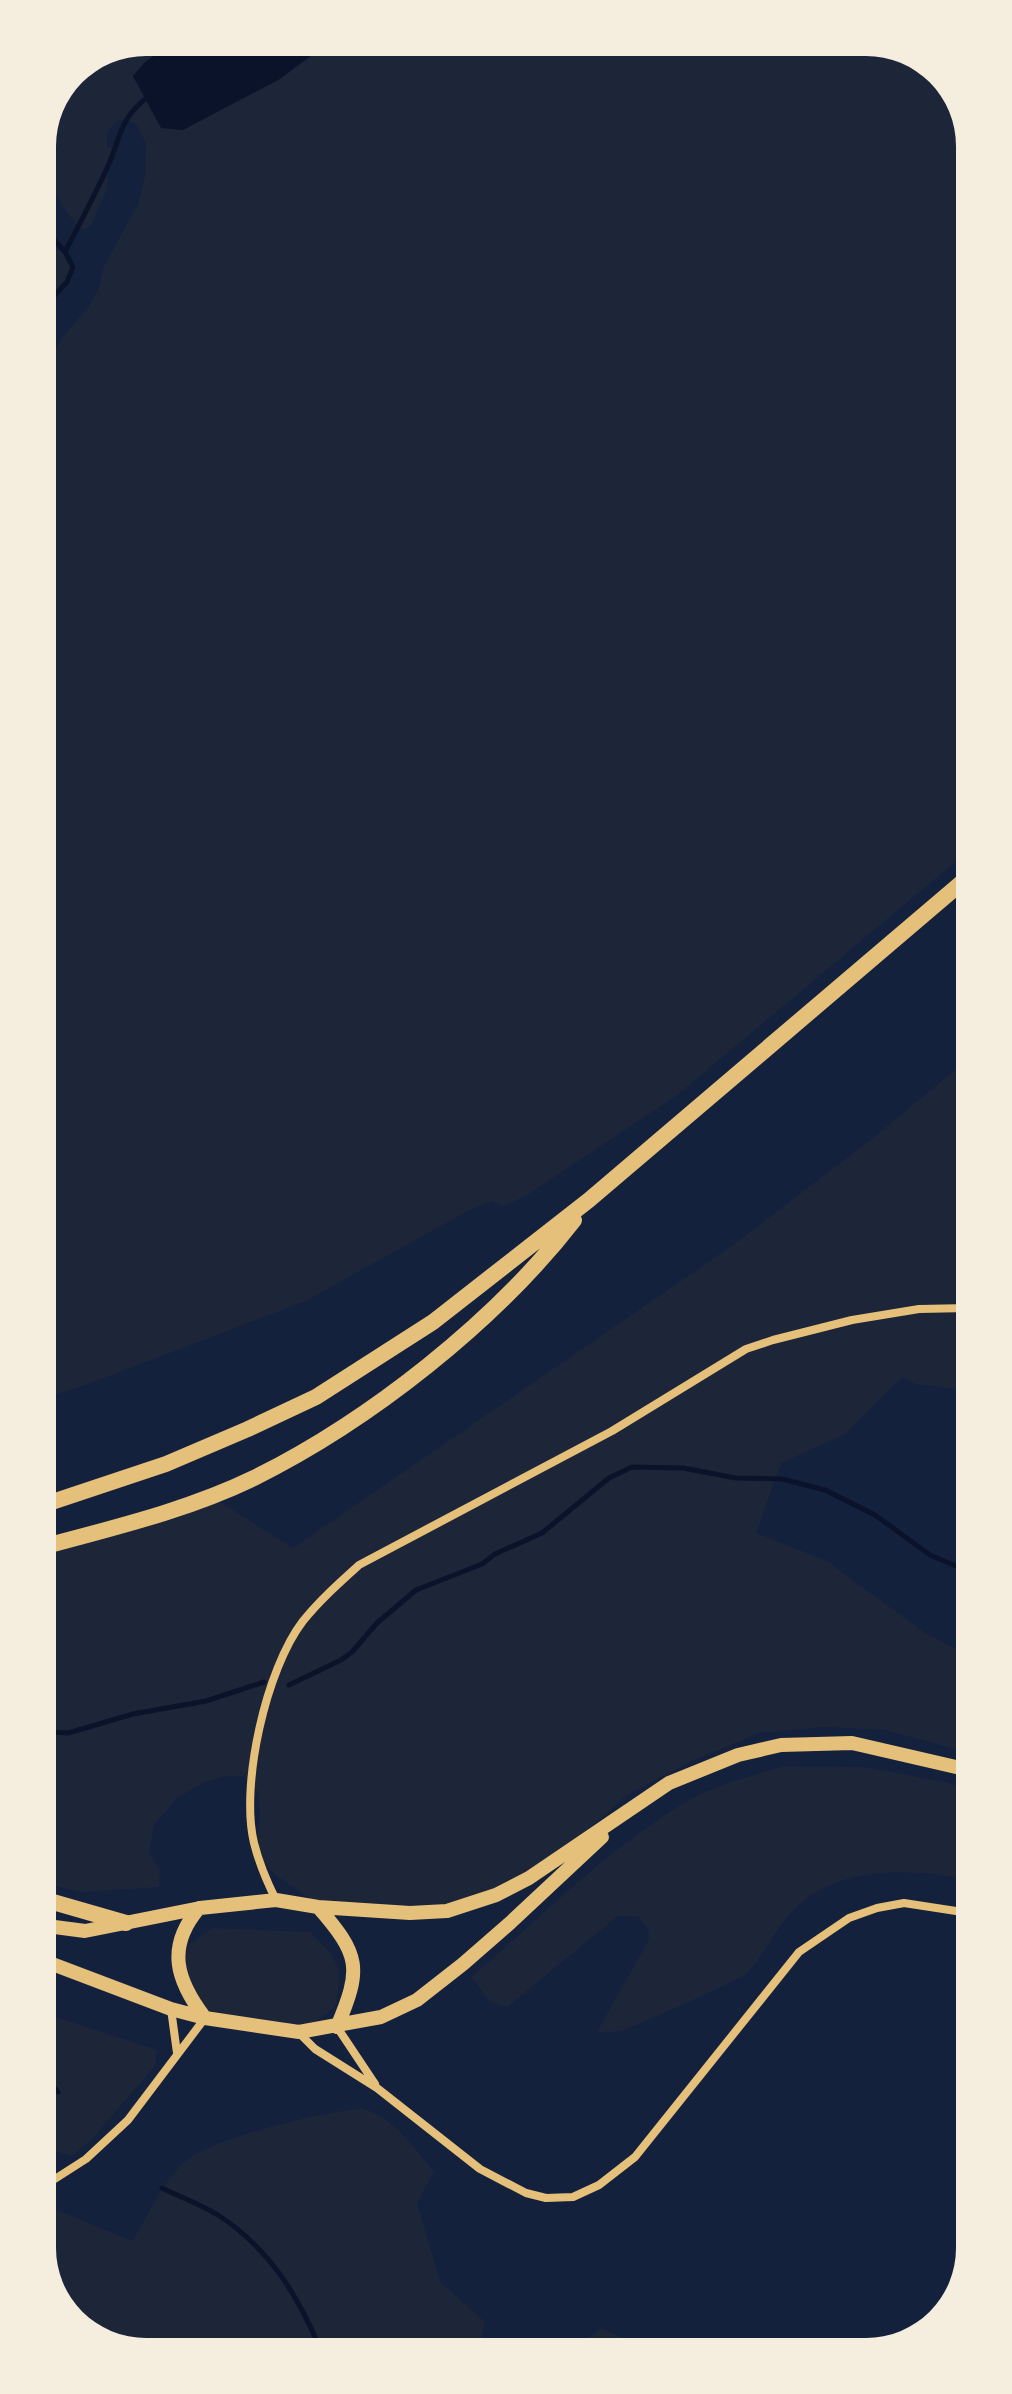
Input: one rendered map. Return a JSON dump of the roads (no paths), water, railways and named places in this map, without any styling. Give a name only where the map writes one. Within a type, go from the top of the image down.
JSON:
[{"type":"highway","points":[[56,1501],[166,1464],[316,1397],[433,1322],[589,1200],[956,887]]},
{"type":"highway","points":[[56,1543],[180,1507],[253,1478],[339,1429],[472,1328],[546,1254],[589,1200]]},
{"type":"highway","points":[[56,1903],[126,1923]]},
{"type":"main road","points":[[56,1927],[85,1931],[200,1908],[276,1900],[318,1907],[410,1913],[447,1911],[496,1895],[529,1878],[669,1783],[738,1755],[781,1745],[852,1743],[956,1767]]},
{"type":"main road","points":[[56,1965],[171,2009],[205,2018],[299,2032],[381,2017],[417,2000],[510,1923],[628,1811]]},
{"type":"main road","points":[[318,1907],[343,1936],[354,1966],[352,1984],[337,2027]]},
{"type":"main road","points":[[200,1908],[189,1920],[182,1936],[178,1970],[185,1988],[205,2018]]},
{"type":"street","points":[[276,1900],[254,1842],[250,1809],[251,1775],[268,1697],[285,1652],[302,1622],[359,1565],[612,1431],[746,1349],[852,1320],[919,1309],[956,1308]]},
{"type":"street","points":[[299,2032],[315,2049],[377,2088],[480,2169],[526,2193],[546,2198],[573,2197],[599,2185],[635,2157],[799,1952],[849,1918],[877,1908],[904,1903],[956,1911]]},
{"type":"street","points":[[171,2009],[177,2053]]},
{"type":"street","points":[[56,2178],[86,2159],[128,2120],[205,2018]]},
{"type":"street","points":[[337,2027],[377,2088]]},
{"type":"waterway","points":[[65,252],[103,177],[122,128],[132,112],[149,96]]},
{"type":"waterway","points":[[56,242],[73,267],[67,282],[56,294]]},
{"type":"waterway","points":[[289,1685],[352,1652],[377,1623],[416,1590],[482,1564],[495,1554],[542,1533],[609,1478],[632,1467],[683,1468],[736,1478],[782,1479],[825,1490],[875,1515],[930,1555],[956,1566]]},
{"type":"waterway","points":[[56,1732],[68,1733],[133,1714],[206,1701],[264,1682]]},
{"type":"waterway","points":[[162,2188],[218,2215],[252,2242],[292,2292],[315,2338]]}]
